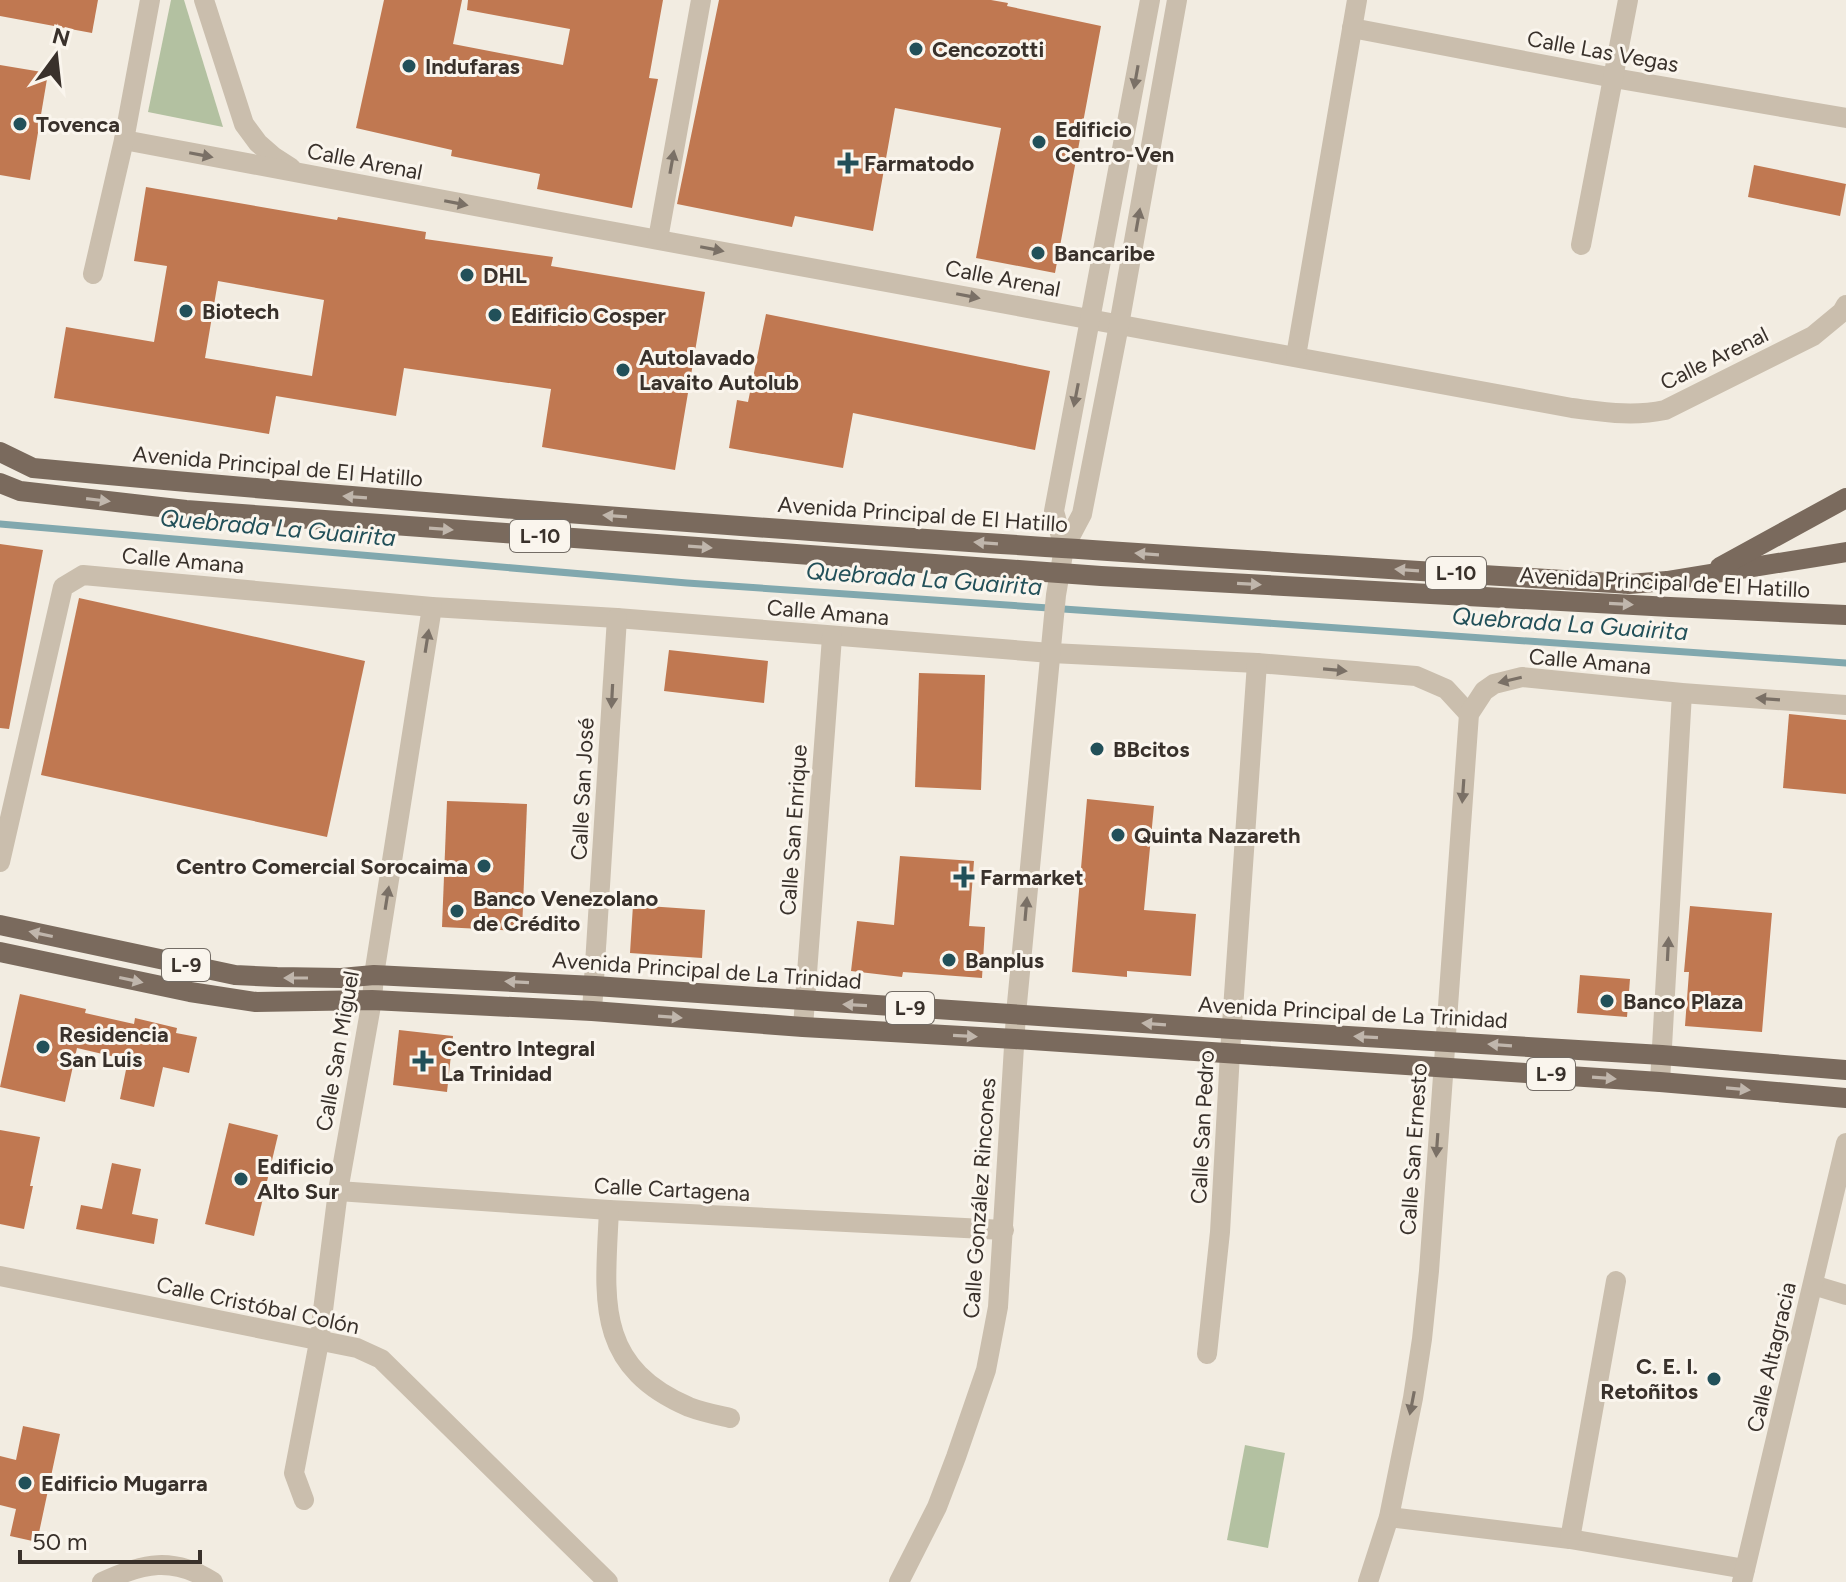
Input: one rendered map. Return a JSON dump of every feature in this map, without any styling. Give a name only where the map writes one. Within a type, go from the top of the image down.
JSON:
[{"type":"main road","name":"Avenida Principal de El Hatillo","points":[[0,452],[33,468],[293,493],[1064,548],[1629,584],[1667,581],[1846,552]]},
{"type":"main road","name":"Avenida Principal de El Hatillo","points":[[0,483],[10,492],[186,510],[1059,573],[1846,615]]},
{"type":"main road","name":"L-10","points":[[1708,574],[1846,498]]},
{"type":"main road","name":"Avenida Principal de La Trinidad","points":[[0,925],[235,975],[341,978],[374,975],[595,986],[804,1002],[1662,1055],[1846,1070]]},
{"type":"main road","name":"L-9","points":[[0,952],[226,999],[280,1002],[372,1000],[592,1011],[1660,1082],[1846,1098]]},
{"type":"street","points":[[93,274],[124,140],[150,0]]},
{"type":"street","points":[[204,0],[244,124],[258,143],[299,173]]},
{"type":"street","points":[[658,239],[701,0]]},
{"type":"street","points":[[1064,548],[1054,511],[1150,0]]},
{"type":"street","points":[[1064,548],[1082,514],[1177,0]]},
{"type":"street","points":[[1296,356],[1357,0]]},
{"type":"street","points":[[1581,245],[1628,0]]},
{"type":"street","name":"Calle Las Vegas","points":[[1352,28],[1846,118]]},
{"type":"street","name":"Calle Arenal","points":[[124,140],[1119,325],[1618,414],[1643,415],[1665,410],[1813,336],[1846,305]]},
{"type":"street","name":"Calle González Rincones","points":[[899,1582],[947,1483],[986,1370],[998,1307],[1016,1014],[1056,595],[1064,548]]},
{"type":"street","name":"Calle Amana","points":[[0,862],[63,587],[83,575],[432,607],[1416,676],[1446,689],[1469,714],[1484,691],[1494,684],[1522,677],[1846,705]]},
{"type":"street","name":"Calle San Miguel","points":[[304,1500],[294,1473],[319,1342],[338,1191],[372,1000],[432,607]]},
{"type":"street","name":"Calle San José","points":[[592,1011],[617,618]]},
{"type":"street","name":"Calle San Enrique","points":[[803,1027],[832,637]]},
{"type":"street","name":"Calle San Pedro","points":[[1207,1354],[1220,1232],[1257,663]]},
{"type":"street","points":[[1660,1082],[1682,693]]},
{"type":"street","name":"Calle San Ernesto","points":[[1368,1582],[1389,1517],[1422,1339],[1469,714]]},
{"type":"street","name":"Calle Altagracia","points":[[1743,1575],[1846,1143]]},
{"type":"street","name":"Calle Cartagena","points":[[338,1191],[609,1210],[1004,1230]]},
{"type":"street","points":[[609,1210],[607,1307],[612,1334],[625,1359],[649,1385],[665,1395],[691,1408],[730,1418]]},
{"type":"street","name":"Calle Cristóbal Colón","points":[[0,1276],[357,1348],[381,1359],[608,1582]]},
{"type":"street","points":[[1570,1539],[1616,1281]]},
{"type":"street","points":[[1813,1285],[1846,1295]]},
{"type":"street","points":[[1389,1517],[1570,1539],[1743,1575]]},
{"type":"street","points":[[102,1582],[121,1573],[160,1564],[194,1570],[213,1582]]},
{"type":"green space","points":[[171,0],[184,0],[223,127],[148,112]]},
{"type":"green space","points":[[1245,1445],[1285,1453],[1268,1548],[1227,1540]]},
{"type":"building","points":[[0,0],[98,0],[92,33],[0,16]]},
{"type":"building","points":[[384,0],[462,0],[453,44],[563,65],[570,29],[467,10],[468,0],[663,0],[649,78],[658,79],[632,208],[537,189],[540,174],[451,156],[452,150],[356,128]]},
{"type":"building","points":[[719,0],[991,0],[1101,26],[1055,273],[976,258],[1001,128],[895,108],[873,231],[795,216],[792,227],[677,204]]},
{"type":"building","name":"Tovenca","points":[[0,65],[48,73],[30,180],[0,175]]},
{"type":"building","points":[[1754,165],[1846,184],[1840,216],[1748,197]]},
{"type":"building","points":[[146,187],[426,232],[425,239],[553,257],[551,266],[705,292],[675,470],[542,447],[551,389],[404,368],[396,416],[276,396],[269,434],[54,398],[66,327],[154,342],[167,266],[134,261]],"holes":[[[218,281],[324,300],[312,376],[205,358]]]},
{"type":"building","points":[[766,314],[1050,371],[1035,450],[853,413],[843,468],[729,448],[737,400],[748,402]]},
{"type":"building","points":[[0,544],[43,550],[9,729],[0,728]]},
{"type":"building","points":[[79,598],[365,661],[327,837],[41,775]]},
{"type":"building","points":[[669,650],[768,661],[764,703],[664,691]]},
{"type":"building","points":[[919,673],[985,675],[981,790],[915,787]]},
{"type":"building","points":[[1789,714],[1846,720],[1846,794],[1783,788]]},
{"type":"building","points":[[1087,799],[1154,806],[1144,910],[1196,914],[1191,976],[1127,971],[1127,977],[1072,972]]},
{"type":"building","name":"Centro Comercial Sorocaima","points":[[447,801],[527,804],[522,931],[442,927]]},
{"type":"building","points":[[900,856],[974,861],[969,926],[985,927],[982,978],[903,972],[902,977],[851,971],[857,921],[894,925]]},
{"type":"building","points":[[633,905],[705,910],[702,958],[630,953]]},
{"type":"building","points":[[1690,906],[1772,913],[1762,1032],[1685,1026],[1689,972],[1684,972]]},
{"type":"building","points":[[1580,975],[1630,979],[1627,1017],[1577,1013]]},
{"type":"building","points":[[20,994],[134,1024],[135,1018],[177,1028],[176,1033],[197,1037],[189,1073],[163,1067],[154,1107],[120,1099],[128,1060],[77,1048],[65,1102],[0,1087]]},
{"type":"building","name":"Centro Integral La Trinidad","points":[[399,1030],[453,1036],[447,1092],[393,1085]]},
{"type":"building","name":"Edificio Alto Sur","points":[[229,1123],[278,1135],[254,1236],[205,1224]]},
{"type":"building","points":[[0,1130],[40,1137],[24,1229],[0,1224]]},
{"type":"building","points":[[112,1163],[141,1169],[132,1214],[158,1219],[154,1244],[76,1229],[81,1205],[102,1209]]},
{"type":"building","name":"Edificio Mugarra","points":[[23,1426],[60,1434],[37,1542],[10,1536],[16,1509],[0,1505],[0,1456],[16,1460]]},
{"type":"waterway","name":"Quebrada La Guairita","points":[[0,524],[687,583],[1846,663]]},
{"type":"place","name":"Cencozotti","points":[[916,49]]},
{"type":"place","name":"Indufaras","points":[[409,66]]},
{"type":"place","name":"Tovenca","points":[[20,124]]},
{"type":"place","name":"Edificio Centro-Ven","points":[[1039,142]]},
{"type":"place","name":"Farmatodo","points":[[848,163]]},
{"type":"place","name":"Bancaribe","points":[[1038,253]]},
{"type":"place","name":"DHL","points":[[467,275]]},
{"type":"place","name":"Biotech","points":[[186,311]]},
{"type":"place","name":"Edificio Cosper","points":[[495,315]]},
{"type":"place","name":"Autolavado Lavaito Autolub","points":[[623,370]]},
{"type":"place","name":"BBcitos","points":[[1097,749]]},
{"type":"place","name":"Quinta Nazareth","points":[[1118,835]]},
{"type":"place","name":"Centro Comercial Sorocaima","points":[[484,866]]},
{"type":"place","name":"Farmarket","points":[[964,877]]},
{"type":"place","name":"Banco Venezolano de Crédito","points":[[457,911]]},
{"type":"place","name":"Banplus","points":[[949,960]]},
{"type":"place","name":"Banco Plaza","points":[[1607,1001]]},
{"type":"place","name":"Residencia San Luis","points":[[43,1047]]},
{"type":"place","name":"Centro Integral La Trinidad","points":[[423,1061]]},
{"type":"place","name":"Edificio Alto Sur","points":[[241,1179]]},
{"type":"place","name":"C. E. I. Retoñitos","points":[[1714,1379]]},
{"type":"place","name":"Edificio Mugarra","points":[[25,1483]]}]
